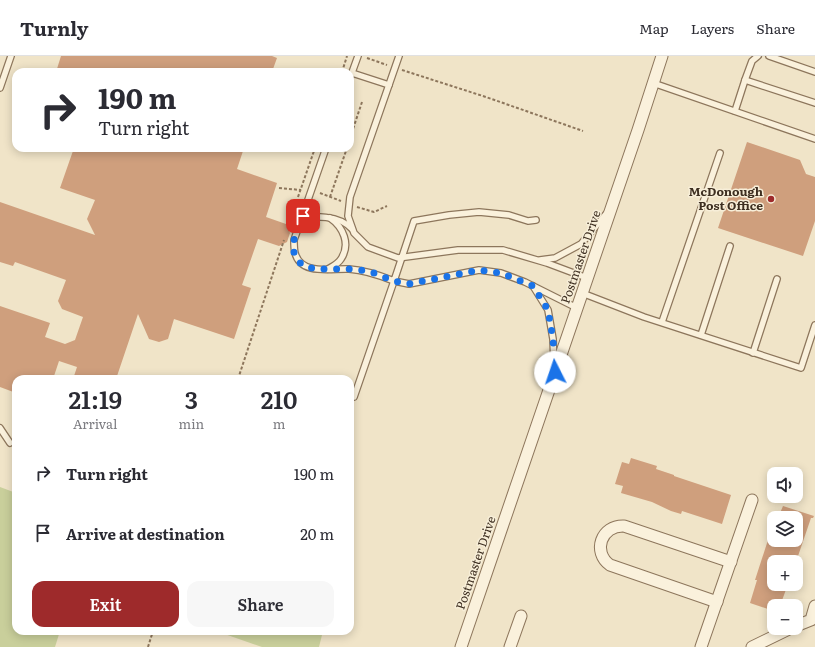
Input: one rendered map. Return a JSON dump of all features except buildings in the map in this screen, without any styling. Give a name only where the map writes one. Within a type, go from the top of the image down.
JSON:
[{"type":"street","name":"Postmaster Drive","points":[[461,647],[662,56]]},
{"type":"street","points":[[701,647],[752,500]]},
{"type":"street","points":[[717,602],[610,565],[605,561],[601,554],[600,546],[602,539],[604,534],[610,529],[616,526],[624,526],[730,562]]},
{"type":"street","points":[[803,624],[813,620],[815,606]]},
{"type":"street","points":[[510,647],[521,616]]},
{"type":"street","points":[[752,647],[777,635]]},
{"type":"lane","points":[[0,88],[11,56]]},
{"type":"lane","points":[[354,68],[358,56]]},
{"type":"lane","points":[[328,269],[340,260],[344,254],[350,196],[399,56]]},
{"type":"lane","points":[[735,111],[752,61],[758,56]]},
{"type":"lane","points":[[769,56],[815,72]]},
{"type":"lane","points":[[354,76],[389,84]]},
{"type":"lane","points":[[745,80],[815,103]]},
{"type":"lane","points":[[653,83],[815,139]]},
{"type":"lane","points":[[325,152],[294,240],[294,253],[301,264],[314,269],[349,269],[369,271],[394,281],[409,284],[479,270],[501,273],[533,286],[577,308]]},
{"type":"lane","points":[[662,322],[720,153]]},
{"type":"lane","points":[[538,261],[554,258],[581,244],[611,208]]},
{"type":"lane","points":[[354,397],[414,221],[473,212],[509,215],[528,221],[536,220]]},
{"type":"lane","points":[[348,216],[353,231]]},
{"type":"lane","points":[[299,228],[303,222],[311,219],[318,217],[330,218],[348,225],[368,247],[398,258],[458,250],[503,250],[587,278]]},
{"type":"lane","points":[[330,218],[341,228],[346,242]]},
{"type":"lane","points":[[701,335],[730,246]]},
{"type":"lane","points":[[753,353],[778,279]]},
{"type":"lane","points":[[533,286],[548,310],[553,339],[555,372]]},
{"type":"lane","points":[[582,292],[644,317],[801,368],[815,325]]},
{"type":"lane","points":[[0,428],[10,443]]},
{"type":"path","points":[[343,68],[347,56]]},
{"type":"path","points":[[366,57],[388,65]]},
{"type":"path","points":[[401,70],[486,97],[583,131]]},
{"type":"path","points":[[354,126],[362,102]]},
{"type":"path","points":[[298,198],[314,152]]},
{"type":"path","points":[[330,197],[346,152]]},
{"type":"path","points":[[278,188],[301,190]]},
{"type":"path","points":[[320,193],[342,201]]},
{"type":"path","points":[[358,207],[374,212],[387,206]]},
{"type":"path","points":[[239,375],[286,235]]},
{"type":"path","points":[[148,647],[152,635]]},
{"type":"green space","points":[[0,487],[12,492],[12,635],[59,635],[55,647],[0,647]]},
{"type":"green space","points":[[228,635],[322,635],[319,647],[262,647]]},
{"type":"place","name":"McDonough Post Office","points":[[771,199]]},
{"type":"route","points":[[303,216],[294,240],[294,253],[301,264],[314,269],[349,269],[369,271],[394,281],[409,284],[479,270],[501,273],[533,286],[548,310],[553,339],[555,372]]}]
